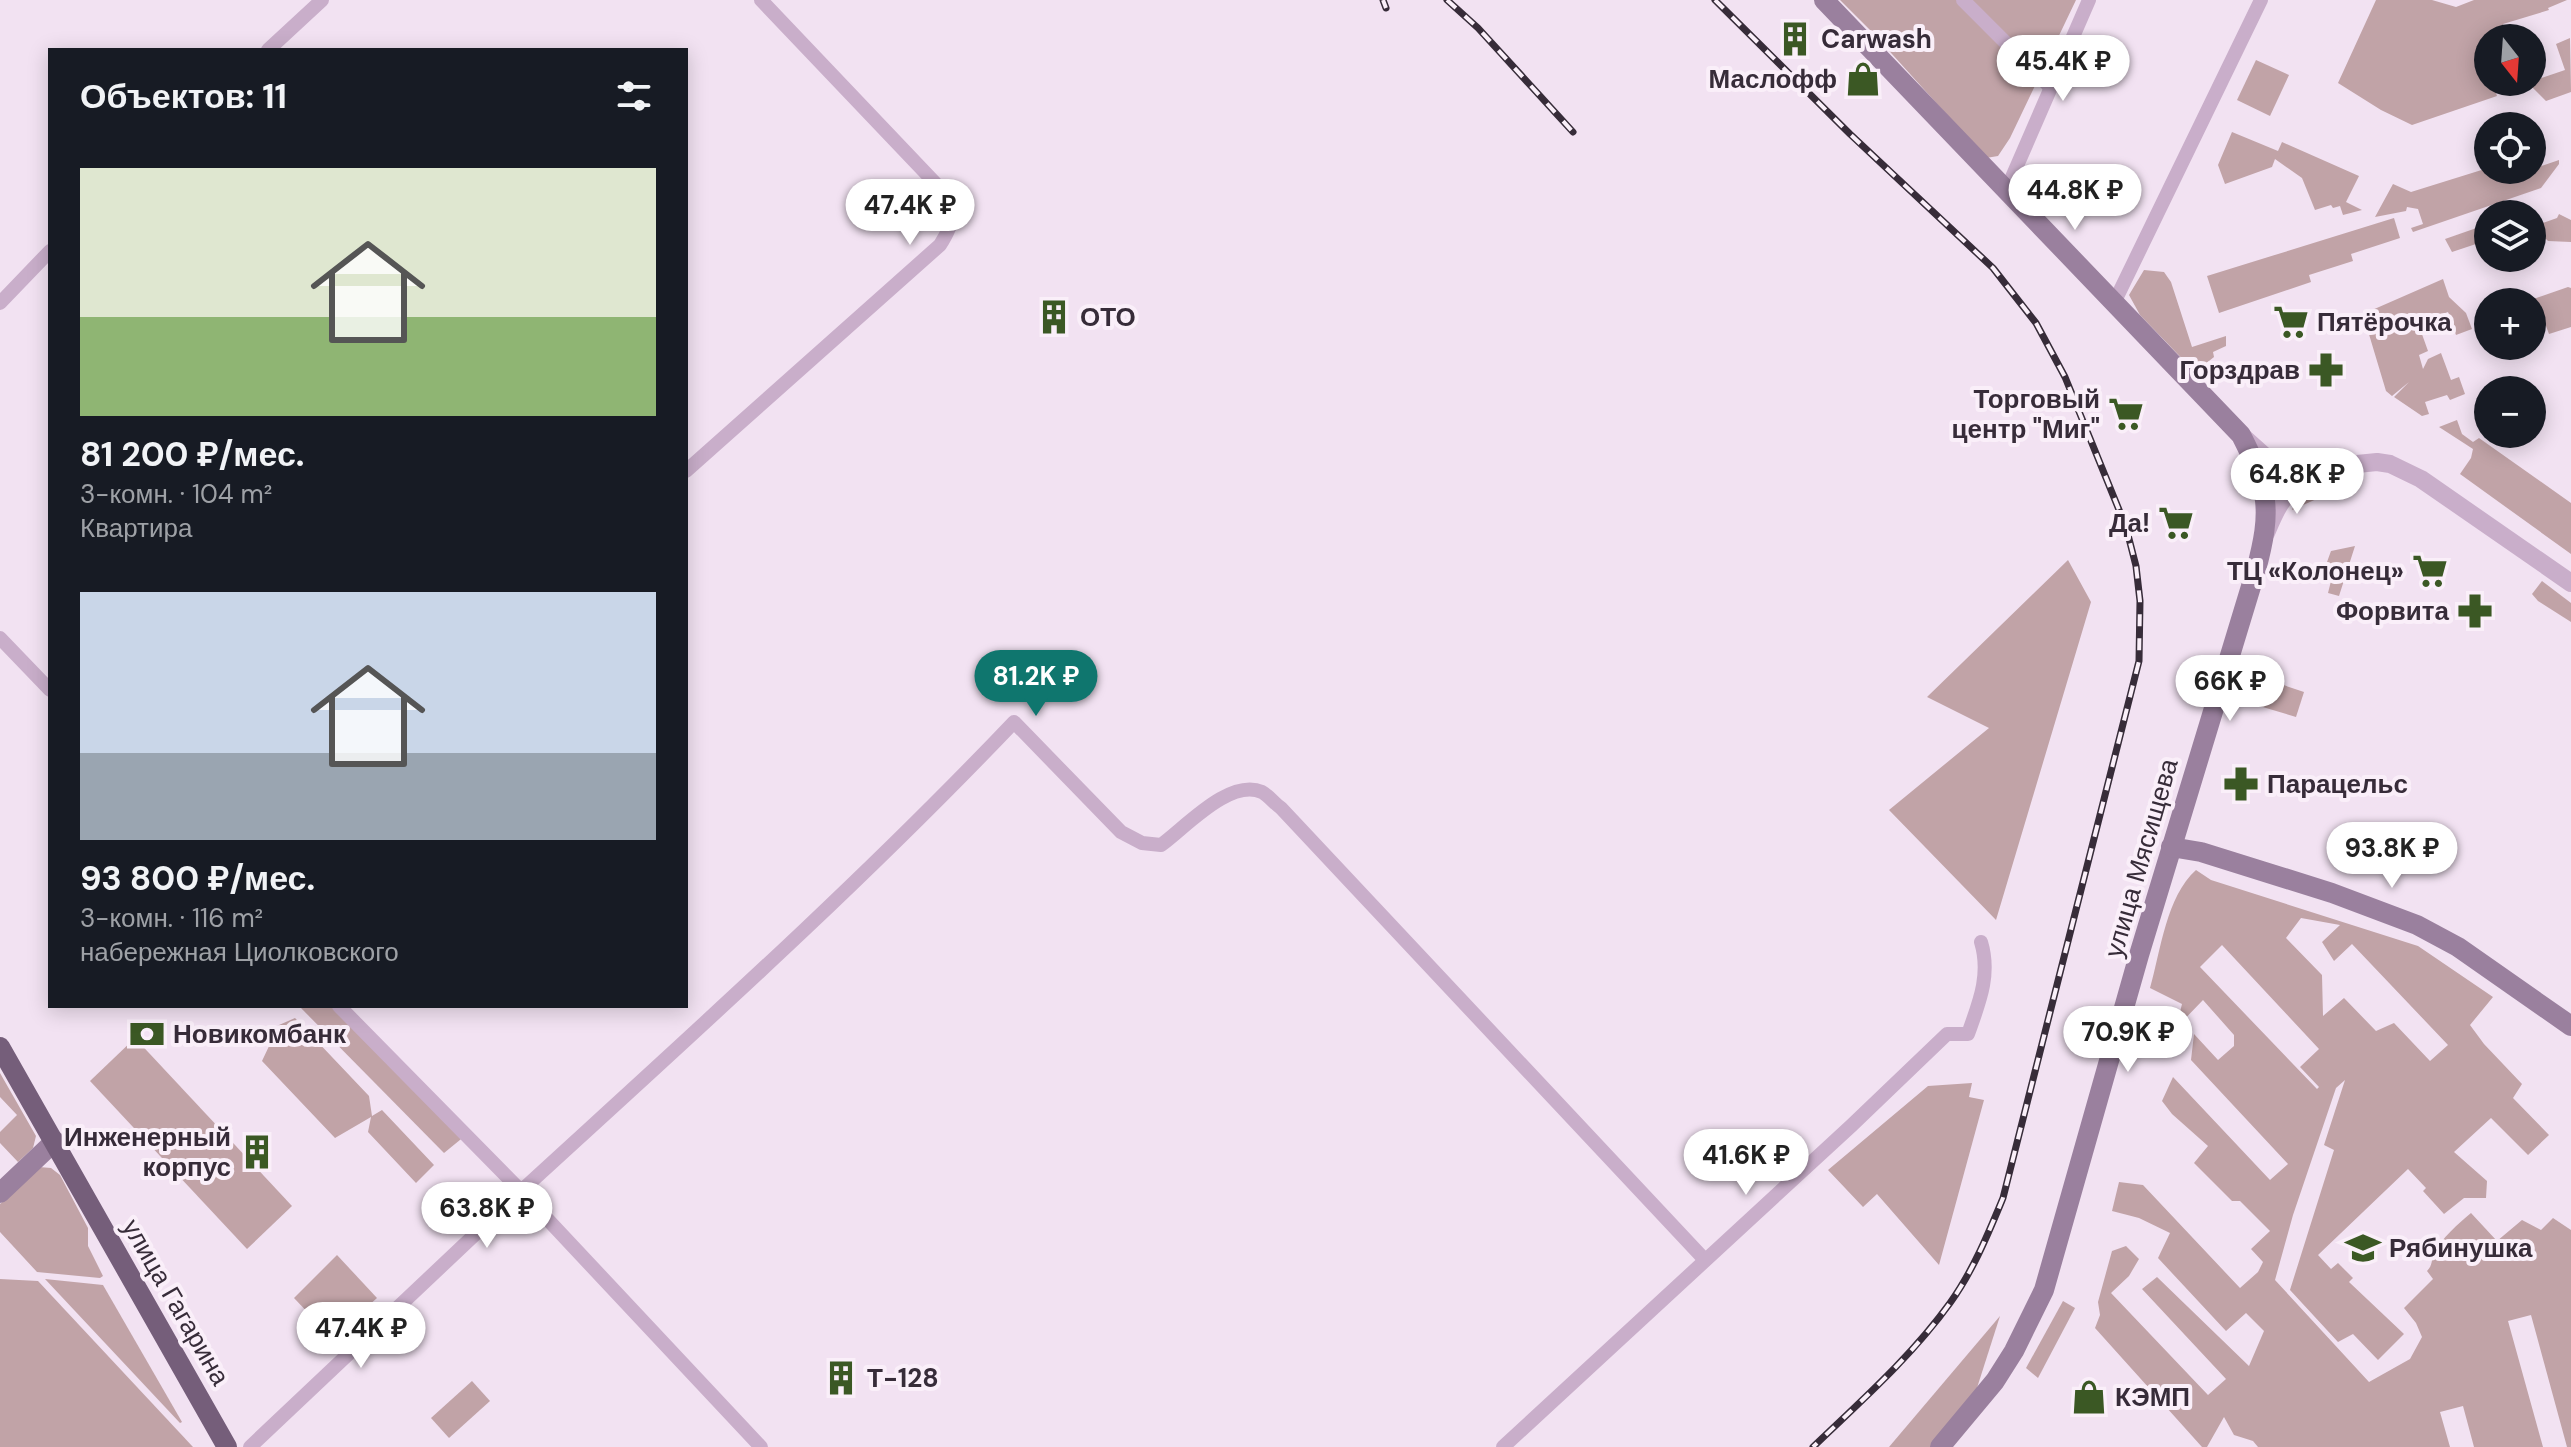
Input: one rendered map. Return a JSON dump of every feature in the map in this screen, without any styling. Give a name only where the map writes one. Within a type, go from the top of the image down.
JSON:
[{"type":"main road","points":[[1824,0],[2241,435],[2265,491]]},
{"type":"main road","name":"улица Мясищева","points":[[1940,1447],[1995,1381],[2014,1351],[2044,1290],[2264,537],[2265,491]]},
{"type":"main road","points":[[2171,847],[2201,852],[2332,893],[2417,925],[2458,947],[2571,1026]]},
{"type":"main road","name":"улица Гагарина","points":[[0,1047],[227,1447]]},
{"type":"main road","points":[[0,1193],[55,1141]]},
{"type":"street","points":[[270,48],[322,0]]},
{"type":"street","points":[[688,469],[940,245],[951,227],[953,214],[938,186],[761,0]]},
{"type":"street","points":[[1963,0],[2050,87]]},
{"type":"street","points":[[2006,191],[2089,0]]},
{"type":"street","points":[[2114,303],[2261,0]]},
{"type":"street","points":[[0,303],[48,253]]},
{"type":"street","points":[[2241,435],[2279,469],[2310,477]]},
{"type":"street","points":[[2265,491],[2357,464],[2390,464],[2421,479],[2571,583]]},
{"type":"street","points":[[2264,537],[2277,508],[2291,489],[2310,477]]},
{"type":"street","points":[[0,638],[48,688]]},
{"type":"street","points":[[250,1447],[858,880],[1014,722],[1121,832],[1142,843],[1161,845],[1207,806],[1224,796],[1242,791],[1261,792],[1281,808],[1705,1260]]},
{"type":"street","points":[[1503,1447],[1947,1034],[1968,1034],[1983,988],[1985,956],[1981,942]]},
{"type":"street","points":[[341,1008],[521,1191],[761,1447]]},
{"type":"shaded area","points":[[1840,0],[2076,0],[2010,138],[1998,156],[1986,158]]},
{"type":"shaded area","points":[[2376,0],[2432,0],[2456,7],[2474,0],[2567,0],[2549,10],[2503,24],[2474,24],[2474,96],[2497,96],[2412,125],[2338,83]]},
{"type":"shaded area","points":[[2570,38],[2571,92],[2546,101],[2541,96],[2546,96],[2546,77],[2565,70],[2556,44]]},
{"type":"shaded area","points":[[2256,60],[2289,75],[2270,116],[2237,100]]},
{"type":"shaded area","points":[[2232,132],[2278,151],[2282,142],[2359,176],[2346,202],[2362,210],[2343,215],[2340,206],[2333,208],[2331,205],[2315,210],[2302,178],[2275,159],[2272,167],[2225,184],[2218,165]]},
{"type":"shaded area","points":[[2559,160],[2546,181],[2546,164]]},
{"type":"shaded area","points":[[2474,172],[2474,184],[2544,184],[2541,188],[2506,200],[2474,200],[2474,211],[2413,232],[2411,228],[2423,224],[2418,209],[2407,207],[2406,211],[2375,217],[2393,184],[2411,192]]},
{"type":"shaded area","points":[[2559,214],[2571,220],[2571,242],[2546,239],[2546,222]]},
{"type":"shaded area","points":[[2394,218],[2400,238],[2351,254],[2353,261],[2309,275],[2311,282],[2219,313],[2207,276]]},
{"type":"shaded area","points":[[2474,229],[2474,245],[2452,252],[2445,239]]},
{"type":"shaded area","points":[[2144,270],[2164,272],[2171,282],[2192,347],[2226,336],[2226,346],[2213,352],[2214,357],[2195,372],[2140,315],[2129,295]]},
{"type":"shaded area","points":[[2443,279],[2449,297],[2466,313],[2472,329],[2456,335],[2448,312],[2418,323],[2428,351],[2419,355],[2423,369],[2428,359],[2441,353],[2451,380],[2459,377],[2465,394],[2450,400],[2447,395],[2425,402],[2429,414],[2422,416],[2394,397],[2409,382],[2392,396],[2386,391],[2368,331],[2364,332],[2360,319],[2363,314]]},
{"type":"shaded area","points":[[2571,288],[2571,327],[2549,334],[2546,295]]},
{"type":"shaded area","points":[[2457,420],[2462,434],[2474,441],[2474,448],[2493,448],[2571,503],[2571,554],[2460,474],[2473,449],[2439,427]]},
{"type":"shaded area","points":[[2352,473],[2359,476],[2359,486],[2330,493],[2292,510],[2308,489]]},
{"type":"shaded area","points":[[2355,546],[2339,596],[2328,593],[2332,577],[2323,573],[2331,551]]},
{"type":"shaded area","points":[[2068,560],[2091,602],[1996,920],[1889,810],[1989,728],[1927,697]]},
{"type":"shaded area","points":[[2542,581],[2571,603],[2571,622],[2532,594]]},
{"type":"shaded area","points":[[2245,672],[2304,692],[2296,717],[2239,700]]},
{"type":"shaded area","points":[[2196,870],[2211,880],[2418,946],[2493,997],[2470,1025],[2522,1084],[2513,1098],[2549,1135],[2528,1155],[2491,1118],[2454,1152],[2487,1181],[2486,1198],[2464,1198],[2444,1214],[2408,1169],[2318,1255],[2331,1269],[2338,1263],[2353,1278],[2349,1282],[2404,1334],[2378,1360],[2353,1334],[2338,1342],[2290,1290],[2334,1150],[2324,1145],[2345,1080],[2336,1088],[2293,1215],[2275,1280],[2369,1382],[2410,1359],[2422,1337],[2404,1308],[2433,1279],[2427,1271],[2434,1253],[2471,1213],[2497,1241],[2522,1220],[2541,1230],[2553,1218],[2571,1230],[2571,1447],[2567,1447],[2531,1315],[2508,1321],[2543,1447],[2474,1447],[2463,1406],[2440,1412],[2450,1447],[2258,1447],[2253,1441],[2234,1435],[2224,1417],[2207,1447],[2202,1447],[2095,1328],[2100,1315],[2098,1302],[2112,1251],[2126,1246],[2139,1259],[2129,1276],[2111,1293],[2208,1395],[2226,1379],[2142,1289],[2157,1277],[2249,1366],[2264,1331],[2246,1313],[2226,1331],[2158,1258],[2170,1233],[2139,1218],[2112,1211],[2119,1182],[2143,1185],[2240,1288],[2258,1272],[2263,1262],[2251,1249],[2270,1231],[2240,1201],[2232,1201],[2194,1163],[2208,1146],[2162,1101],[2173,1077],[2270,1180],[2288,1164],[2191,1060],[2194,1034],[2218,1060],[2234,1046],[2234,1035],[2203,1000],[2176,1028],[2182,1004],[2150,988],[2171,909],[2186,881]],"holes":[[[2301,918],[2340,925],[2322,942],[2334,961],[2352,944],[2448,1045],[2430,1061],[2394,1023],[2376,1031],[2344,998],[2323,1016],[2322,975],[2286,938]],[[2222,945],[2319,1049],[2300,1067],[2319,1087],[2317,1089],[2200,967]]]},
{"type":"shaded area","points":[[301,1008],[341,1008],[466,1135],[444,1153]]},
{"type":"shaded area","points":[[295,1018],[369,1096],[372,1116],[382,1110],[434,1165],[416,1183],[368,1132],[371,1117],[335,1138],[262,1061],[279,1025]]},
{"type":"shaded area","points":[[135,1038],[292,1206],[247,1249],[90,1081]]},
{"type":"shaded area","points":[[0,1073],[36,1136],[33,1148],[18,1162],[0,1143],[0,1132],[17,1115],[0,1097]]},
{"type":"shaded area","points":[[1972,1083],[1969,1097],[1984,1100],[1939,1265],[1877,1194],[1863,1207],[1828,1170],[1928,1086]]},
{"type":"shaded area","points":[[39,1167],[51,1168],[60,1175],[88,1228],[88,1246],[103,1276],[100,1278],[37,1272],[0,1232],[0,1204]]},
{"type":"shaded area","points":[[337,1255],[377,1298],[332,1338],[294,1298]]},
{"type":"shaded area","points":[[0,1279],[38,1281],[193,1447],[0,1447]]},
{"type":"shaded area","points":[[45,1279],[103,1285],[182,1422],[180,1423]]},
{"type":"shaded area","points":[[2063,1301],[2075,1308],[2038,1378],[2026,1368]]},
{"type":"shaded area","points":[[2000,1316],[1968,1416],[1940,1447],[1889,1447]]},
{"type":"shaded area","points":[[472,1381],[490,1401],[449,1438],[431,1418]]},
{"type":"railway","points":[[1383,0],[1386,8]]},
{"type":"railway","points":[[1447,0],[1478,28],[1573,132]]},
{"type":"railway","points":[[1715,0],[1850,134],[1993,268],[2036,323],[2065,377],[2126,527],[2136,566],[2140,601],[2139,661],[2003,1198],[1973,1265],[1935,1323],[1902,1360],[1813,1447]]},
{"type":"place","name":"Carwash","points":[[1795,39]]},
{"type":"place","name":"Маслофф","points":[[1863,79]]},
{"type":"place","name":"ОТО","points":[[1054,317]]},
{"type":"place","name":"Пятёрочка","points":[[2291,322]]},
{"type":"place","name":"Горздрав","points":[[2326,370]]},
{"type":"place","name":"Торговый центр \"Миг\"","points":[[2126,414]]},
{"type":"place","name":"Да!","points":[[2176,523]]},
{"type":"place","name":"ТЦ «Колонец»","points":[[2430,571]]},
{"type":"place","name":"Форвита","points":[[2475,611]]},
{"type":"place","name":"Парацельс","points":[[2241,784]]},
{"type":"place","name":"Новикомбанк","points":[[147,1034]]},
{"type":"place","name":"Инженерный корпус","points":[[257,1152]]},
{"type":"place","name":"Рябинушка","points":[[2363,1248]]},
{"type":"place","name":"Т-128","points":[[841,1378]]},
{"type":"place","name":"КЭМП","points":[[2089,1397]]}]
